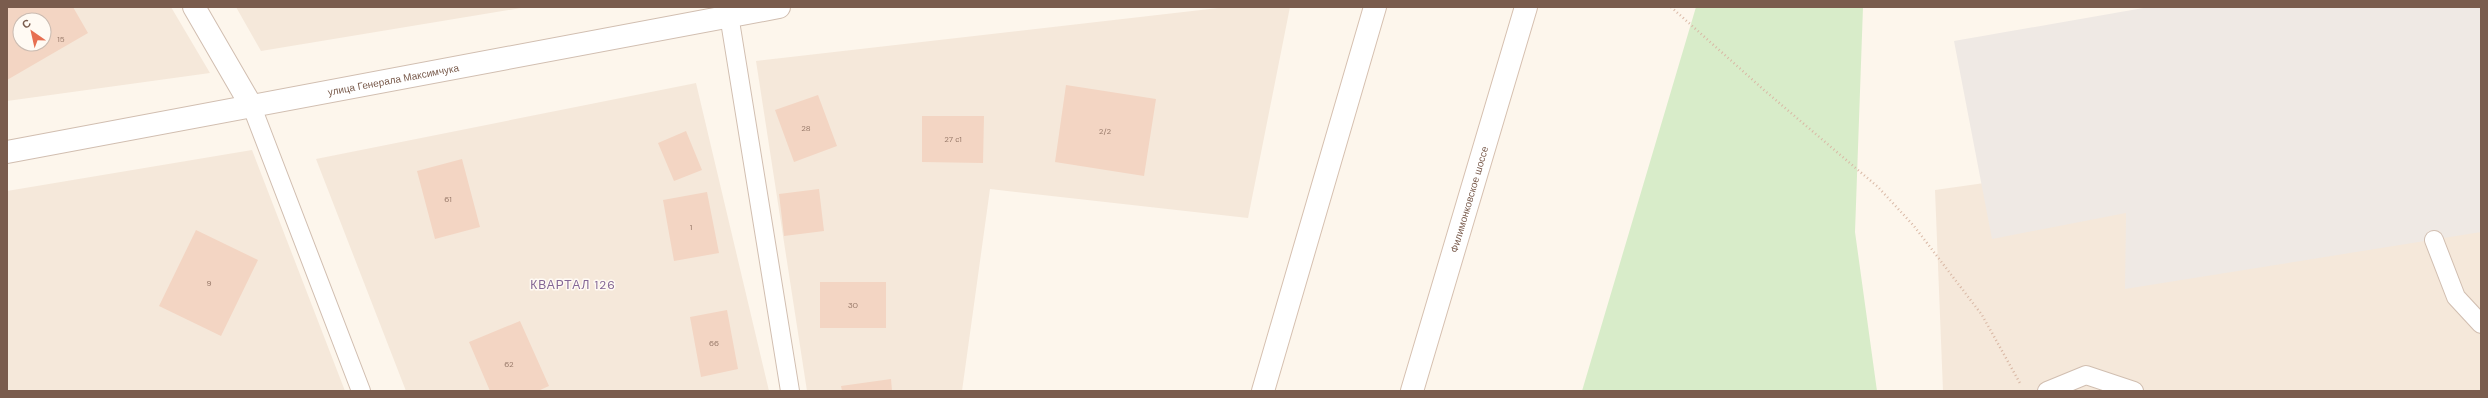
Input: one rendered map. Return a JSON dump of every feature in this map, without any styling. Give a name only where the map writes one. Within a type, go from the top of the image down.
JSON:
[{"type":"street","points":[[194,7],[252,107]]},
{"type":"street","name":"улица Генерала Максимчука","points":[[7,152],[252,107],[729,15],[779,7]]},
{"type":"street","points":[[1263,391],[1375,7]]},
{"type":"street","name":"Филимонковское шоссе","points":[[1412,391],[1526,7]]},
{"type":"lane","points":[[729,15],[790,391]]},
{"type":"lane","points":[[252,107],[361,391]]},
{"type":"lane","points":[[2434,240],[2456,297],[2481,324]]},
{"type":"lane","points":[[2047,391],[2086,375],[2134,391]]},
{"type":"path","points":[[1671,7],[1764,90],[1878,187],[1914,226],[1982,315],[2024,391]]},
{"type":"shaded area","points":[[7,7],[171,7],[210,73],[7,101]]},
{"type":"shaded area","points":[[236,7],[527,7],[261,51]]},
{"type":"shaded area","points":[[1227,7],[1290,7],[1248,218],[990,189],[962,391],[807,391],[756,61]]},
{"type":"shaded area","points":[[2149,7],[2481,7],[2481,232],[2125,289],[2126,213],[1992,239],[1954,41]]},
{"type":"shaded area","points":[[696,83],[769,391],[406,391],[316,159]]},
{"type":"shaded area","points":[[2481,113],[2481,391],[1943,391],[1935,190]]},
{"type":"shaded area","points":[[252,150],[345,391],[7,391],[7,191]]},
{"type":"green space","points":[[1696,7],[1863,7],[1855,232],[1877,391],[1582,391]]},
{"type":"building","points":[[7,7],[73,7],[88,33],[7,80]]},
{"type":"building","points":[[1066,85],[1156,99],[1144,176],[1055,162]]},
{"type":"building","points":[[818,95],[837,146],[794,162],[775,110]]},
{"type":"building","points":[[922,116],[984,116],[983,163],[922,162]]},
{"type":"building","points":[[686,131],[702,170],[674,181],[658,143]]},
{"type":"building","points":[[462,159],[480,227],[435,239],[417,171]]},
{"type":"building","points":[[819,189],[824,231],[784,236],[779,194]]},
{"type":"building","points":[[707,192],[719,253],[674,261],[663,200]]},
{"type":"building","points":[[196,230],[258,260],[221,336],[159,306]]},
{"type":"building","points":[[820,282],[886,282],[886,328],[820,328]]},
{"type":"building","points":[[727,310],[738,369],[701,377],[690,317]]},
{"type":"building","points":[[520,321],[549,386],[538,391],[490,391],[469,342]]},
{"type":"building","points":[[891,379],[892,391],[842,391],[841,386]]},
{"type":"district","name":"КВАРТАЛ 126","points":[[573,285]]}]
